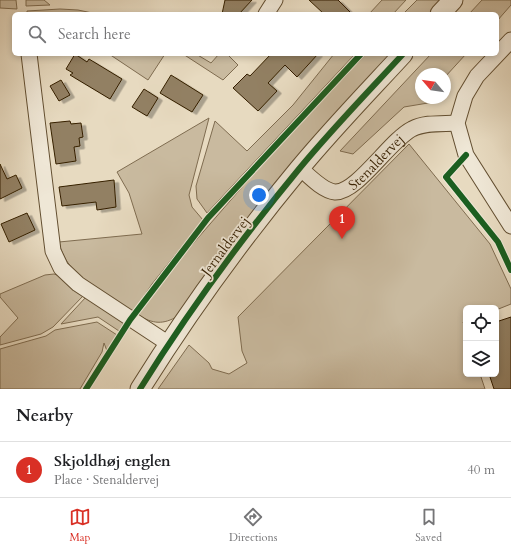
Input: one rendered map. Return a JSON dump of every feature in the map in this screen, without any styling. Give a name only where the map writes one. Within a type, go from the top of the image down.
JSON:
[{"type":"street","points":[[267,12],[274,0]]},
{"type":"street","points":[[442,12],[453,0]]},
{"type":"street","points":[[499,53],[511,40]]},
{"type":"street","points":[[29,56],[53,251],[61,268],[78,284],[169,344]]},
{"type":"street","name":"Jernaldervej","points":[[140,389],[169,344],[232,255],[300,168],[401,56]]},
{"type":"street","points":[[496,56],[477,76],[465,96],[457,124],[466,154],[511,226]]},
{"type":"street","name":"Stenaldervej","points":[[300,168],[328,190],[340,191],[352,185],[408,131],[425,125],[457,124]]},
{"type":"shaded area","points":[[0,0],[16,0],[17,9],[0,8]]},
{"type":"shaded area","points":[[26,0],[44,0],[50,5],[26,6]]},
{"type":"shaded area","points":[[382,0],[406,0],[395,12],[371,12]]},
{"type":"shaded area","points":[[417,0],[442,0],[431,12],[405,12]]},
{"type":"shaded area","points":[[482,0],[511,0],[511,5],[499,19],[499,12],[471,12]]},
{"type":"shaded area","points":[[60,9],[88,12],[27,12]]},
{"type":"shaded area","points":[[112,56],[164,56],[148,80]]},
{"type":"shaded area","points":[[186,56],[199,56],[211,63],[217,56],[229,56],[238,65],[223,80]]},
{"type":"shaded area","points":[[332,56],[353,56],[207,213],[197,199],[196,186],[215,121],[247,151],[293,105]]},
{"type":"shaded area","points":[[364,56],[389,56],[178,316],[168,321],[153,322],[138,315],[184,254],[256,171]]},
{"type":"shaded area","points":[[429,56],[464,56],[451,70],[451,68],[418,68]]},
{"type":"shaded area","points":[[415,71],[415,104],[422,104],[404,107],[353,154],[340,151]]},
{"type":"shaded area","points":[[209,118],[189,195],[192,207],[203,220],[152,284],[133,313],[88,284],[78,275],[63,254],[59,242],[142,234],[129,193],[117,172]]},
{"type":"shaded area","points":[[409,144],[490,244],[511,289],[511,304],[499,309],[499,305],[463,305],[463,377],[481,377],[485,389],[158,389],[189,345],[209,363],[212,369],[229,374],[247,363],[242,351],[238,317]]},
{"type":"shaded area","points":[[54,274],[60,276],[83,296],[53,327],[41,334],[0,345],[0,337],[18,318],[0,297],[0,294],[45,275]]},
{"type":"shaded area","points":[[86,297],[124,323],[119,331],[98,317],[61,324]]},
{"type":"shaded area","points":[[97,322],[117,335],[107,351],[104,343],[102,352],[80,389],[0,389],[0,349],[46,336],[55,330]]},
{"type":"building","points":[[225,0],[252,0],[241,12],[222,12]]},
{"type":"building","points":[[309,0],[338,0],[350,12],[322,12]]},
{"type":"building","points":[[74,56],[78,56],[87,62],[89,59],[122,79],[110,99],[70,75],[73,73],[66,69]]},
{"type":"building","points":[[269,56],[316,56],[297,77],[285,65],[268,83],[277,91],[258,111],[233,88],[247,74],[250,76]]},
{"type":"building","points":[[171,75],[203,95],[192,112],[160,93]]},
{"type":"building","points":[[61,80],[70,95],[59,101],[50,86]]},
{"type":"building","points":[[144,89],[158,98],[147,116],[132,107]]},
{"type":"building","points":[[70,121],[71,124],[81,123],[83,137],[79,138],[80,146],[74,147],[76,161],[56,164],[50,123]]},
{"type":"building","points":[[0,164],[7,179],[16,175],[22,188],[0,199]]},
{"type":"building","points":[[114,180],[116,207],[97,210],[96,202],[62,206],[59,187]]},
{"type":"building","points":[[27,213],[35,230],[9,242],[1,224]]},
{"type":"building","points":[[511,317],[511,389],[494,389],[490,377],[499,377],[499,321]]},
{"type":"cycle path","points":[[86,389],[130,320],[208,218],[359,56]]},
{"type":"cycle path","points":[[140,389],[196,304],[257,222],[324,140],[401,56]]},
{"type":"cycle path","points":[[466,155],[446,177],[498,242],[511,270]]},
{"type":"place","name":"Skjoldhøj englen","points":[[342,239]]}]
